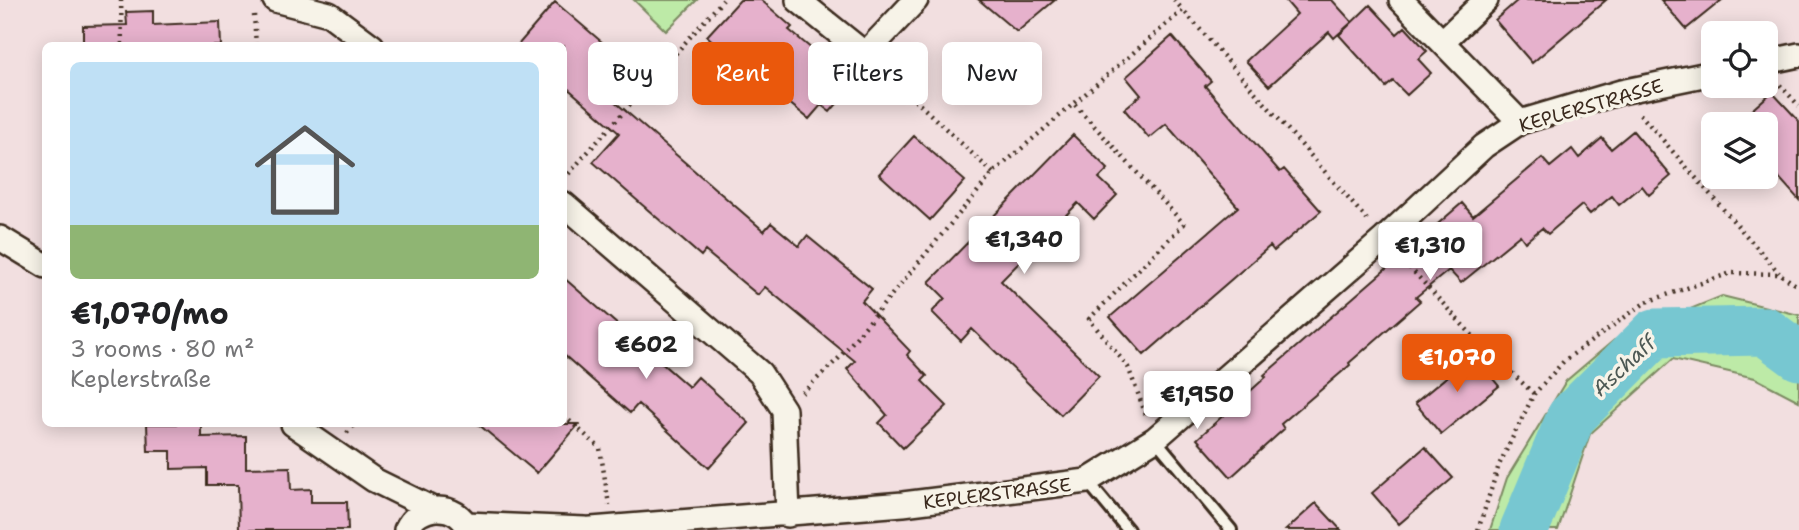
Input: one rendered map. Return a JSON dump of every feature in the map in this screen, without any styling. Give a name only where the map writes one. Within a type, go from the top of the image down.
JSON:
[{"type":"street","points":[[275,0],[329,14],[367,42]]},
{"type":"street","points":[[798,0],[850,42]]},
{"type":"street","points":[[876,42],[916,0]]},
{"type":"street","points":[[1401,0],[1520,122]]},
{"type":"street","points":[[1442,42],[1486,0]]},
{"type":"street","points":[[1778,66],[1799,55]]},
{"type":"street","name":"KEPLERSTRASSE","points":[[374,480],[407,528],[423,511],[433,509],[452,511],[468,527],[531,525],[582,529],[903,505],[1087,481],[1155,439],[1384,239],[1484,146],[1520,122],[1621,92],[1701,75]]},
{"type":"street","points":[[567,207],[760,373],[783,410],[788,515]]},
{"type":"street","points":[[0,238],[42,263]]},
{"type":"street","name":"KEPLERSTRASSE","points":[[297,427],[374,480],[433,509]]},
{"type":"lane","points":[[1155,439],[1231,530]]},
{"type":"lane","name":"KEPLERSTRASSE","points":[[1087,481],[1128,530]]},
{"type":"path","points":[[121,0],[122,42]]},
{"type":"path","points":[[567,176],[723,0]]},
{"type":"path","points":[[1174,0],[1384,239],[1471,334],[1534,394]]},
{"type":"path","points":[[810,386],[839,358],[993,173],[1183,10]]},
{"type":"path","points":[[254,11],[256,42]]},
{"type":"path","points":[[1778,80],[1799,106]]},
{"type":"path","points":[[1621,92],[1780,274],[1799,287]]},
{"type":"path","points":[[920,105],[993,173]]},
{"type":"path","points":[[1075,105],[1184,224],[1089,319],[1128,367],[1137,388]]},
{"type":"path","points":[[1478,530],[1499,465],[1534,394],[1566,360],[1646,302],[1731,273],[1780,274]]},
{"type":"path","points":[[567,419],[600,448],[613,526]]},
{"type":"path","points":[[347,432],[352,427]]},
{"type":"green space","points":[[634,0],[697,0],[666,31]]},
{"type":"green space","points":[[1722,296],[1799,315],[1799,401],[1755,378],[1673,359],[1590,434],[1558,530],[1490,530],[1507,478],[1566,381],[1614,340]]},
{"type":"building","points":[[740,0],[761,0],[792,27],[789,30],[808,46],[808,105],[821,105],[809,119],[792,105],[794,105],[794,42],[714,42],[707,36]]},
{"type":"building","points":[[979,0],[1055,0],[1017,32]]},
{"type":"building","points":[[1285,0],[1332,0],[1352,22],[1334,38],[1329,32],[1269,86],[1246,61],[1297,14]]},
{"type":"building","points":[[1518,0],[1606,0],[1532,63],[1495,20]]},
{"type":"building","points":[[1661,0],[1722,0],[1686,29]]},
{"type":"building","points":[[555,2],[602,42],[588,42],[588,105],[619,105],[764,231],[771,223],[799,246],[807,236],[872,289],[862,301],[910,351],[907,355],[927,376],[922,381],[947,406],[903,448],[879,423],[887,415],[847,369],[855,361],[765,287],[758,295],[705,251],[701,256],[593,162],[619,133],[567,88],[567,42],[520,42]]},
{"type":"building","points":[[1370,5],[1397,34],[1405,27],[1427,51],[1418,59],[1431,73],[1407,95],[1393,81],[1386,87],[1339,35]]},
{"type":"building","points":[[153,11],[153,25],[220,22],[221,42],[83,42],[83,26],[127,25],[126,12]]},
{"type":"building","points":[[1172,36],[1211,81],[1205,86],[1280,172],[1284,169],[1321,211],[1274,251],[1270,246],[1144,355],[1110,317],[1238,207],[1166,124],[1149,138],[1124,109],[1141,95],[1126,77]]},
{"type":"building","points":[[1765,98],[1778,98],[1799,121],[1799,200],[1778,176],[1778,112],[1750,112]]},
{"type":"building","points":[[821,105],[836,105],[830,112]]},
{"type":"building","points":[[1633,131],[1671,176],[1649,195],[1642,186],[1619,205],[1612,196],[1590,214],[1582,205],[1548,234],[1542,228],[1525,242],[1520,235],[1461,283],[1449,270],[1416,297],[1420,301],[1281,424],[1284,429],[1231,477],[1197,439],[1266,377],[1264,375],[1462,203],[1473,216],[1542,158],[1550,167],[1572,149],[1579,158],[1602,138],[1611,149]]},
{"type":"building","points":[[1073,135],[1108,169],[1099,178],[1117,195],[1094,219],[1078,203],[1001,281],[1099,376],[1061,415],[972,329],[961,341],[932,312],[945,298],[929,282]]},
{"type":"building","points":[[914,136],[965,181],[930,220],[879,174]]},
{"type":"building","points":[[567,281],[689,387],[698,377],[749,423],[709,468],[638,404],[630,413],[567,358]]},
{"type":"building","points":[[1473,355],[1499,386],[1441,434],[1415,403]]},
{"type":"building","points":[[567,424],[579,424],[537,473],[482,427],[567,427]]},
{"type":"building","points":[[147,427],[201,427],[201,437],[246,436],[246,468],[290,467],[291,490],[311,489],[311,502],[347,502],[348,530],[239,530],[238,485],[207,485],[207,468],[171,469],[171,451],[148,451]]},
{"type":"building","points":[[1425,447],[1453,478],[1399,524],[1372,493]]},
{"type":"building","points":[[1316,503],[1341,530],[1286,530]]},
{"type":"waterway","name":"Aschaff","points":[[1524,530],[1571,417],[1655,333],[1765,331],[1799,356]]}]
